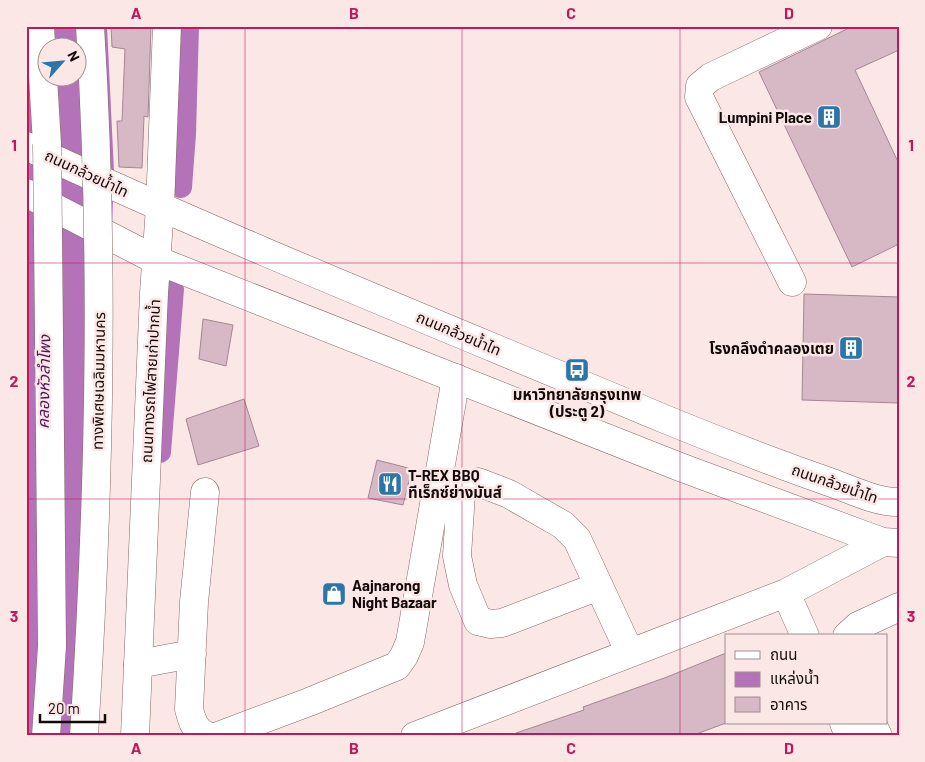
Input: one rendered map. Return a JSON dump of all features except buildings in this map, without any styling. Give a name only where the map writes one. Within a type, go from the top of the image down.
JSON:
[{"type":"main road","points":[[40,26],[47,144],[52,617],[46,736]]},
{"type":"main road","name":"ทางพิเศษเฉลิมมหานคร","points":[[84,736],[91,630],[100,342],[95,108],[90,26]]},
{"type":"main road","name":"ถนนทางรถไฟสายเก่าปากน้ำ","points":[[134,736],[167,26]]},
{"type":"main road","points":[[792,282],[699,98],[700,86],[711,76],[818,26]]},
{"type":"main road","name":"ถนนกล้วยน้ำไท","points":[[26,146],[301,267],[749,454],[865,495],[896,502]]},
{"type":"main road","points":[[26,193],[156,260],[680,467],[891,542]]},
{"type":"main road","points":[[218,736],[309,702],[396,666],[404,656],[410,642],[456,378]]},
{"type":"main road","points":[[599,586],[502,623],[491,624],[478,620],[463,585],[457,556],[461,493],[478,482],[509,494],[563,524],[577,539],[599,586],[630,653]]},
{"type":"main road","points":[[205,492],[194,602],[189,709],[193,723],[200,733],[207,736]]},
{"type":"main road","points":[[891,542],[896,502]]},
{"type":"main road","points":[[415,736],[442,731],[630,653],[786,593],[891,542]]},
{"type":"main road","points":[[786,593],[804,634]]},
{"type":"main road","points":[[849,634],[858,626],[899,607]]},
{"type":"main road","points":[[138,664],[192,654]]},
{"type":"main road","points":[[844,724],[849,736]]},
{"type":"main road","points":[[872,724],[878,736]]},
{"type":"water","name":"คลองหัวลำโพง","points":[[26,26],[107,26],[114,172],[92,736],[26,736]]},
{"type":"waterway","points":[[181,187],[185,134],[188,26]]},
{"type":"waterway","points":[[160,452],[173,289]]},
{"type":"place","name":"Lumpini Place","points":[[829,117]]},
{"type":"place","name":"โรงกลึงดำคลองเตย","points":[[851,348]]},
{"type":"place","name":"มหาวิทยาลัยกรุงเทพ (ประตู 2)","points":[[577,370]]},
{"type":"place","name":"T-REX BBQ ทีเร็กซ์ย่างมันส์","points":[[390,484]]},
{"type":"place","name":"Aajnarong Night Bazaar","points":[[334,594]]}]
